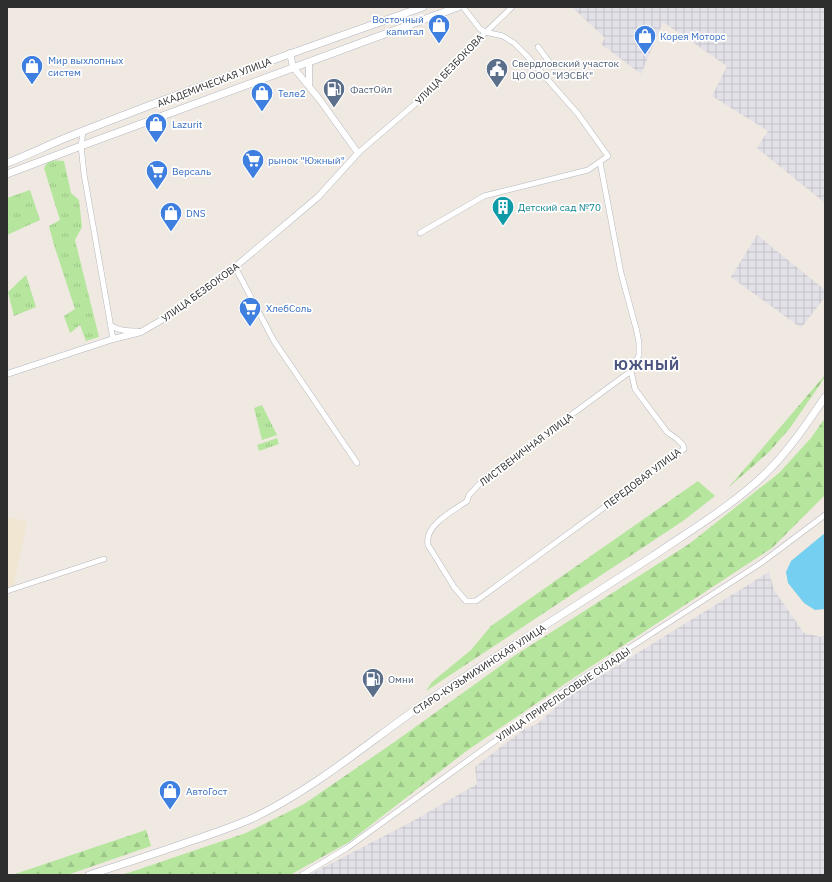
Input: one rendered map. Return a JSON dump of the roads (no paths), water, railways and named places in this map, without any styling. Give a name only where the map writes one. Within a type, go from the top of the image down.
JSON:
[{"type":"main road","name":"АКАДЕМИЧЕСКАЯ УЛИЦА","points":[[7,163],[83,132],[290,53],[424,7]]},
{"type":"main road","points":[[7,174],[458,7]]},
{"type":"main road","points":[[265,63],[267,77]]},
{"type":"main road","name":"СТАРО-КУЗЬМИХИНСКАЯ УЛИЦА","points":[[89,875],[212,834],[253,818],[296,795],[318,781],[417,708],[630,570],[731,501],[759,479],[777,462],[825,397]]},
{"type":"street","points":[[463,7],[480,29],[485,32]]},
{"type":"street","name":"УЛИЦА БЕЗБОКОВА","points":[[7,374],[113,339],[141,332],[172,314],[235,267],[318,197],[358,153],[429,92],[485,32],[512,7]]},
{"type":"street","name":"УЛИЦА БЕЗБОКОВА","points":[[485,32],[503,36],[514,43],[550,80],[578,114],[608,156],[600,162]]},
{"type":"street","points":[[538,47],[553,68]]},
{"type":"street","points":[[290,53],[293,67],[309,85],[358,153]]},
{"type":"street","points":[[308,62],[309,85]]},
{"type":"street","points":[[83,132],[81,146],[86,188],[113,339]]},
{"type":"street","points":[[420,233],[484,196],[588,170],[600,162],[621,273],[639,343],[639,355],[631,370]]},
{"type":"street","points":[[235,267],[274,341],[357,463]]},
{"type":"street","points":[[110,325],[116,329],[141,332]]},
{"type":"street","name":"ЛИСТВЕНИЧНАЯ УЛИЦА","points":[[466,601],[454,587],[428,545],[428,533],[434,526],[467,501],[469,495],[484,479],[631,370]]},
{"type":"street","name":"ПЕРЕДОВАЯ УЛИЦА","points":[[466,601],[476,601],[684,449],[683,445],[677,439],[666,432],[635,389],[631,370]]},
{"type":"street","name":"УЛИЦА ПРИРЕЛЬСОВЫЕ СКЛАДЫ","points":[[302,875],[347,848],[578,681],[761,563],[825,515]]},
{"type":"street","points":[[7,591],[104,559]]},
{"type":"water","points":[[825,533],[825,609],[815,610],[804,603],[788,583],[786,572],[791,561]]},
{"type":"place","name":"Восточный капитал","points":[[439,44]]},
{"type":"place","name":"Корея Моторс","points":[[645,56]]},
{"type":"place","name":"Мир выхлопных систем","points":[[32,86]]},
{"type":"place","name":"Свердловский участок ЦО ООО \"ИЭСБК\"","points":[[497,88]]},
{"type":"place","name":"ФастОйл","points":[[334,108]]},
{"type":"place","name":"Теле2","points":[[262,112]]},
{"type":"place","name":"Lazurit","points":[[156,144]]},
{"type":"place","name":"рынок \"Южный\"","points":[[253,180]]},
{"type":"place","name":"Версаль","points":[[157,190]]},
{"type":"place","name":"Детский сад №70","points":[[503,226]]},
{"type":"place","name":"DNS","points":[[171,232]]},
{"type":"place","name":"ХлебСоль","points":[[250,328]]},
{"type":"place","name":"Омни","points":[[373,698]]},
{"type":"place","name":"АвтоГост","points":[[170,810]]},
{"type":"district","name":"ЮЖНЫЙ","points":[[647,365]]}]
